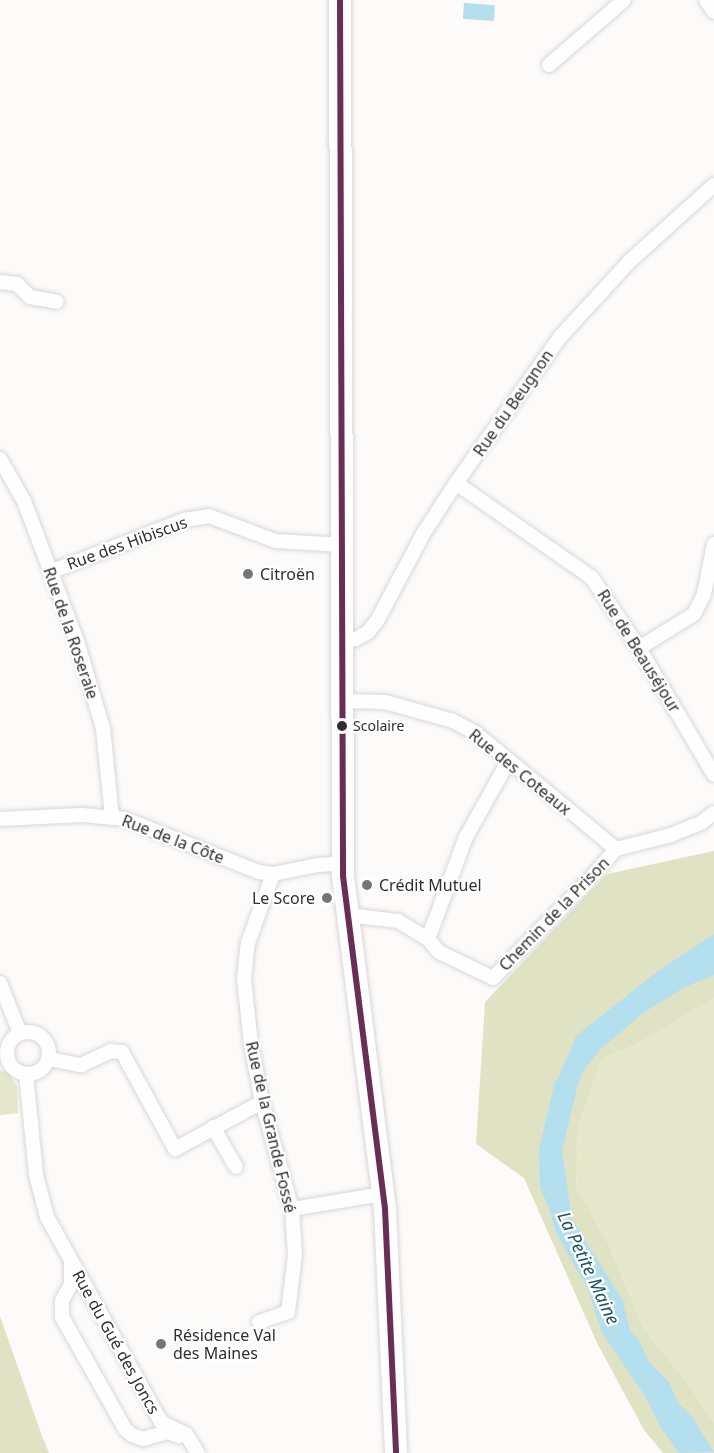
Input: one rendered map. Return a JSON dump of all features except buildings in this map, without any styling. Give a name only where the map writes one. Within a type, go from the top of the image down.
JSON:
[{"type":"main road","points":[[340,0],[344,863],[348,915],[383,1194],[389,1281],[392,1414],[396,1453]]},
{"type":"street","points":[[549,65],[624,0]]},
{"type":"street","points":[[706,0],[714,12]]},
{"type":"street","name":"Rue du Beugnon","points":[[344,640],[356,639],[368,632],[377,621],[423,534],[456,483],[561,336],[586,306],[631,260],[714,185]]},
{"type":"street","points":[[0,282],[17,284],[30,297],[57,302]]},
{"type":"street","name":"Rue de la Roseraie","points":[[0,459],[24,501],[77,641],[103,728],[112,817]]},
{"type":"street","name":"Rue de Beauséjour","points":[[456,483],[592,578],[639,648],[714,775]]},
{"type":"street","name":"Rue des Hibiscus","points":[[50,572],[184,519],[209,516],[276,541],[343,545]]},
{"type":"street","points":[[639,648],[694,614],[704,594],[714,544]]},
{"type":"street","name":"Rue des Coteaux","points":[[344,701],[386,702],[453,721],[477,734],[508,762],[616,849]]},
{"type":"street","points":[[348,915],[398,921],[428,939],[466,837],[508,762]]},
{"type":"street","name":"Chemin de la Prison","points":[[428,939],[439,952],[493,978],[589,880],[616,849],[670,835],[701,823],[714,813]]},
{"type":"street","name":"Rue de la Côte","points":[[0,819],[82,815],[112,817],[134,822],[259,872],[273,874],[318,865],[344,863]]},
{"type":"street","name":"Rue de la Grande Fossé","points":[[260,1322],[288,1312],[295,1255],[292,1209],[262,1102],[251,1044],[244,979],[248,944],[273,874]]},
{"type":"street","points":[[0,983],[20,1033]]},
{"type":"street","points":[[32,1032],[42,1037],[49,1047],[48,1059],[40,1071],[26,1074],[10,1065],[4,1057],[12,1038],[20,1033],[32,1032]]},
{"type":"street","points":[[48,1059],[81,1065],[111,1051],[122,1052],[176,1149],[262,1102]]},
{"type":"street","name":"Rue du Gué des Joncs","points":[[26,1074],[41,1201],[71,1262],[161,1422],[186,1434],[195,1447]]},
{"type":"street","points":[[213,1127],[236,1167]]},
{"type":"street","points":[[292,1209],[383,1194]]},
{"type":"street","name":"Rue du Gué des Joncs","points":[[71,1262],[71,1284],[62,1301],[62,1317],[125,1429],[132,1435],[143,1439],[168,1432],[195,1447]]},
{"type":"green space","points":[[714,851],[714,998],[639,1043],[602,1059],[578,1127],[576,1188],[609,1245],[645,1331],[685,1379],[714,1423],[714,1453],[663,1453],[644,1430],[597,1343],[524,1178],[476,1144],[485,1002],[607,874]]},
{"type":"green space","points":[[714,998],[714,1423],[685,1379],[645,1331],[609,1245],[576,1189],[578,1127],[602,1059],[639,1043]]},
{"type":"green space","points":[[0,1070],[9,1073],[17,1087],[18,1113],[0,1115]]},
{"type":"green space","points":[[0,1316],[42,1436],[49,1453],[0,1453]]},
{"type":"water","points":[[464,3],[495,5],[494,21],[463,19]]},
{"type":"water","name":"La Petite Maine","points":[[714,934],[714,975],[685,987],[643,1013],[601,1049],[583,1071],[562,1151],[572,1219],[623,1301],[630,1331],[639,1340],[649,1362],[669,1382],[678,1403],[691,1415],[714,1452],[679,1453],[661,1428],[645,1396],[602,1333],[588,1289],[556,1233],[548,1205],[540,1188],[539,1149],[555,1081],[557,1081],[576,1036],[658,971]]},
{"type":"transit line","points":[[340,0],[343,876],[385,1209],[396,1453]]},
{"type":"place","name":"Citroën","points":[[248,574]]},
{"type":"place","name":"Scolaire","points":[[342,726]]},
{"type":"place","name":"Crédit Mutuel","points":[[367,885]]},
{"type":"place","name":"Le Score","points":[[327,898]]},
{"type":"place","name":"Résidence Val des Maines","points":[[161,1344]]}]
